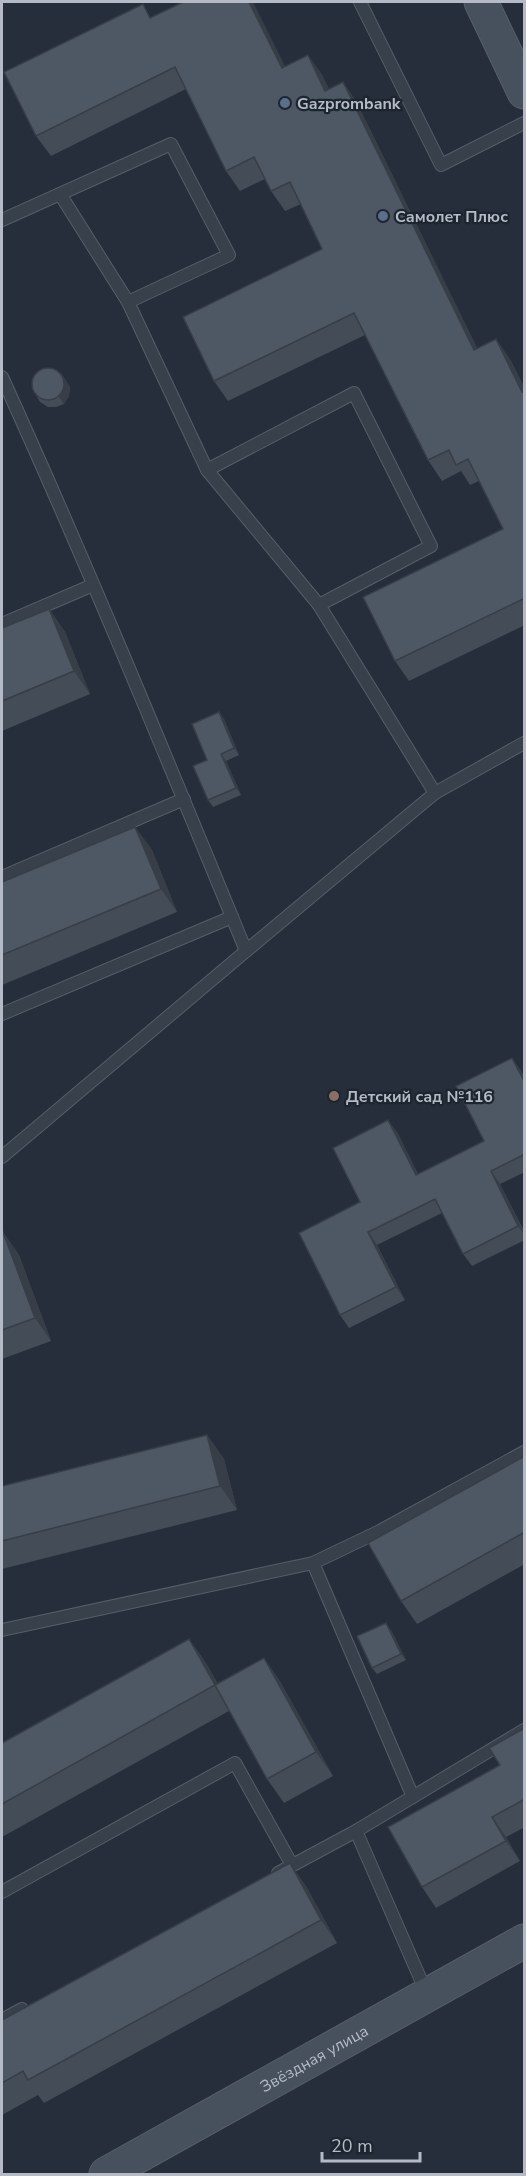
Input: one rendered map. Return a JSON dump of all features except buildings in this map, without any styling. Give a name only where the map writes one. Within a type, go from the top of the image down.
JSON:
[{"type":"main road","points":[[481,2],[525,92]]},
{"type":"main road","name":"Звёздная улица","points":[[106,2175],[525,1941]]},
{"type":"lane","points":[[360,2],[441,165],[525,123]]},
{"type":"lane","points":[[2,220],[171,144],[229,255],[128,302]]},
{"type":"lane","points":[[60,194],[128,302],[207,470],[319,605],[435,793]]},
{"type":"lane","points":[[2,377],[184,799],[246,951]]},
{"type":"lane","points":[[207,470],[354,393],[431,546],[319,605]]},
{"type":"lane","points":[[2,624],[93,585]]},
{"type":"lane","points":[[2,1157],[435,793],[525,743]]},
{"type":"lane","points":[[2,877],[184,799]]},
{"type":"lane","points":[[2,1014],[232,916]]},
{"type":"lane","points":[[2,1630],[313,1563],[380,1531],[525,1452]]},
{"type":"lane","points":[[313,1563],[413,1797]]},
{"type":"lane","points":[[271,1876],[356,1831],[525,1730]]},
{"type":"lane","points":[[2,1892],[235,1763],[292,1865]]},
{"type":"lane","points":[[356,1831],[428,1995]]},
{"type":"lane","points":[[2,2020],[33,2004]]},
{"type":"place","name":"Gazprombank","points":[[285,103]]},
{"type":"place","name":"Самолет Плюс","points":[[383,216]]},
{"type":"place","name":"Детский сад №116","points":[[334,1096]]}]
